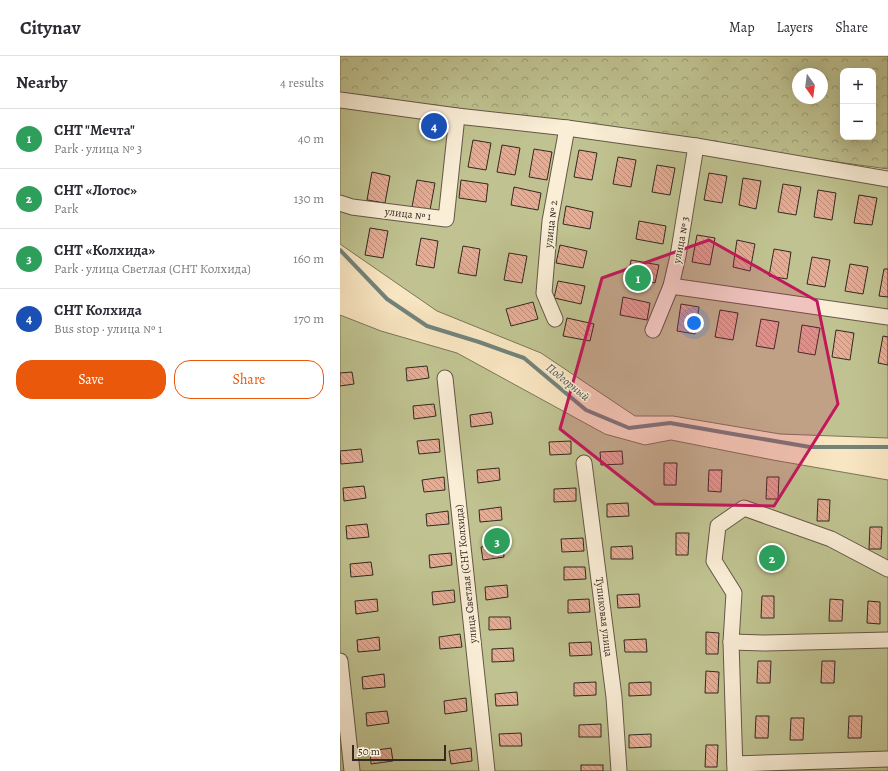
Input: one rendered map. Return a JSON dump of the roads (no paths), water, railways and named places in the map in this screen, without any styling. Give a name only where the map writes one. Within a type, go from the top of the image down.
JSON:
[{"type":"street","points":[[340,100],[457,116],[567,128],[696,146],[888,179]]},
{"type":"street","name":"улица № 1","points":[[340,203],[352,207],[446,219],[457,116]]},
{"type":"street","name":"улица № 2","points":[[555,319],[544,293],[550,221],[567,128]]},
{"type":"street","name":"улица № 3","points":[[653,330],[671,286],[678,256],[696,146]]},
{"type":"street","points":[[671,286],[888,317]]},
{"type":"street","name":"улица Светлая (СНТ Колхида)","points":[[445,378],[487,771]]},
{"type":"street","name":"Тупиковая улица","points":[[584,463],[614,697],[620,771]]},
{"type":"street","points":[[888,569],[831,539],[744,508],[718,526],[714,561],[734,593],[731,642],[735,767],[888,759]]},
{"type":"street","points":[[731,642],[772,643],[888,640]]},
{"type":"street","points":[[340,660],[352,771]]},
{"type":"waterway","name":"Подгорный","points":[[340,250],[387,299],[427,326],[524,358],[586,410],[629,428],[670,423],[810,447],[888,447]]},
{"type":"place","name":"СНТ Колхида","points":[[434,126]]},
{"type":"place","name":"СНТ \"Мечта\"","points":[[638,278]]},
{"type":"place","name":"СНТ «Колхида»","points":[[497,541]]},
{"type":"place","name":"СНТ «Лотос»","points":[[772,558]]}]
